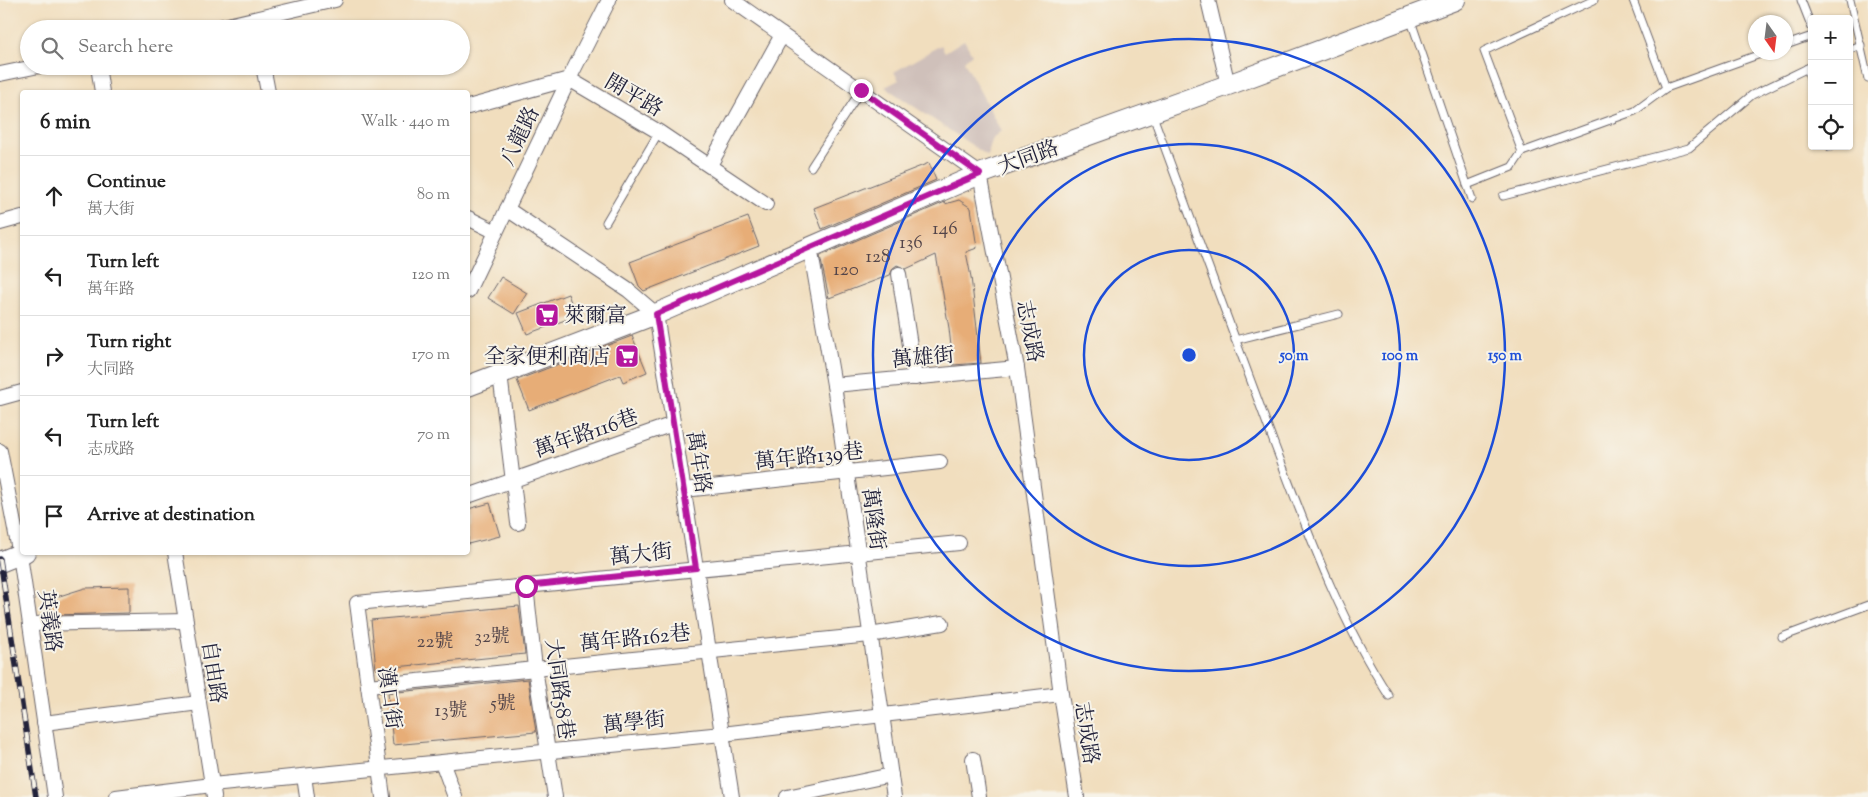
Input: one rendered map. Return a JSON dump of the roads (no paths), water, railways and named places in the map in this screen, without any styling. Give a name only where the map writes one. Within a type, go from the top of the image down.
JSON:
[{"type":"main road","name":"大同路","points":[[470,385],[656,314],[980,174],[1228,86],[1456,0]]},
{"type":"main road","points":[[0,562],[20,555]]},
{"type":"street","points":[[268,20],[335,0]]},
{"type":"street","name":"八龍路","points":[[470,284],[609,0]]},
{"type":"street","points":[[732,0],[980,174]]},
{"type":"street","points":[[1208,0],[1228,86]]},
{"type":"street","points":[[710,165],[782,35]]},
{"type":"street","points":[[0,74],[20,70]]},
{"type":"street","points":[[99,75],[102,90]]},
{"type":"street","points":[[265,75],[268,90]]},
{"type":"street","points":[[470,106],[569,79]]},
{"type":"street","name":"開平路","points":[[569,79],[659,132],[766,204]]},
{"type":"street","name":"志成路","points":[[980,174],[1017,368],[1061,694],[1077,797]]},
{"type":"street","points":[[507,209],[628,290],[656,314]]},
{"type":"street","points":[[0,223],[20,218]]},
{"type":"street","points":[[470,219],[496,232]]},
{"type":"street","name":"萬隆街","points":[[810,247],[834,385],[894,797]]},
{"type":"street","points":[[899,274],[914,378]]},
{"type":"street","name":"萬年路","points":[[656,314],[732,797]]},
{"type":"street","name":"萬雄街","points":[[834,385],[1017,368]]},
{"type":"street","points":[[500,374],[518,523]]},
{"type":"street","points":[[0,398],[20,393]]},
{"type":"street","name":"萬年路116巷","points":[[470,495],[673,424]]},
{"type":"street","name":"英義路","points":[[0,451],[20,541]]},
{"type":"street","name":"萬年路139巷","points":[[684,490],[940,462]]},
{"type":"street","name":"萬大街","points":[[357,603],[959,543]]},
{"type":"street","name":"英義路","points":[[23,555],[30,624],[55,797]]},
{"type":"street","name":"自由路","points":[[175,555],[213,791]]},
{"type":"street","name":"大同路58巷","points":[[526,586],[535,668],[555,797]]},
{"type":"street","name":"漢口街","points":[[357,603],[383,797]]},
{"type":"street","points":[[30,624],[186,621]]},
{"type":"street","name":"萬年路162巷","points":[[368,686],[870,635],[942,622]]},
{"type":"street","name":"萬學街","points":[[116,797],[213,791],[304,776],[722,734],[1061,694]]},
{"type":"street","points":[[44,722],[199,703]]},
{"type":"street","points":[[973,759],[979,797]]},
{"type":"street","points":[[442,762],[455,797]]},
{"type":"street","points":[[787,797],[890,775]]},
{"type":"street","points":[[304,776],[307,797]]},
{"type":"lane","points":[[1522,152],[1484,51],[1594,0]]},
{"type":"lane","points":[[1633,0],[1666,88]]},
{"type":"lane","points":[[1801,0],[1808,18]]},
{"type":"lane","points":[[1850,0],[1851,15]]},
{"type":"lane","points":[[1410,17],[1472,199]]},
{"type":"lane","points":[[1853,24],[1861,45],[1868,79]]},
{"type":"lane","points":[[1793,43],[1808,37]]},
{"type":"lane","points":[[1853,48],[1861,45]]},
{"type":"lane","points":[[1467,185],[1512,166],[1522,152],[1635,111],[1666,88],[1748,58]]},
{"type":"lane","points":[[1503,196],[1689,148],[1752,95],[1808,68]]},
{"type":"lane","points":[[811,167],[861,90]]},
{"type":"lane","points":[[1152,112],[1235,340],[1321,566],[1372,671],[1389,696]]},
{"type":"lane","points":[[606,222],[659,132]]},
{"type":"lane","points":[[1235,340],[1339,314]]},
{"type":"lane","points":[[1782,637],[1868,605]]},
{"type":"railway","points":[[0,559],[36,797]]},
{"type":"place","name":"萊爾富","points":[[547,315]]},
{"type":"place","name":"全家便利商店","points":[[627,356]]}]
